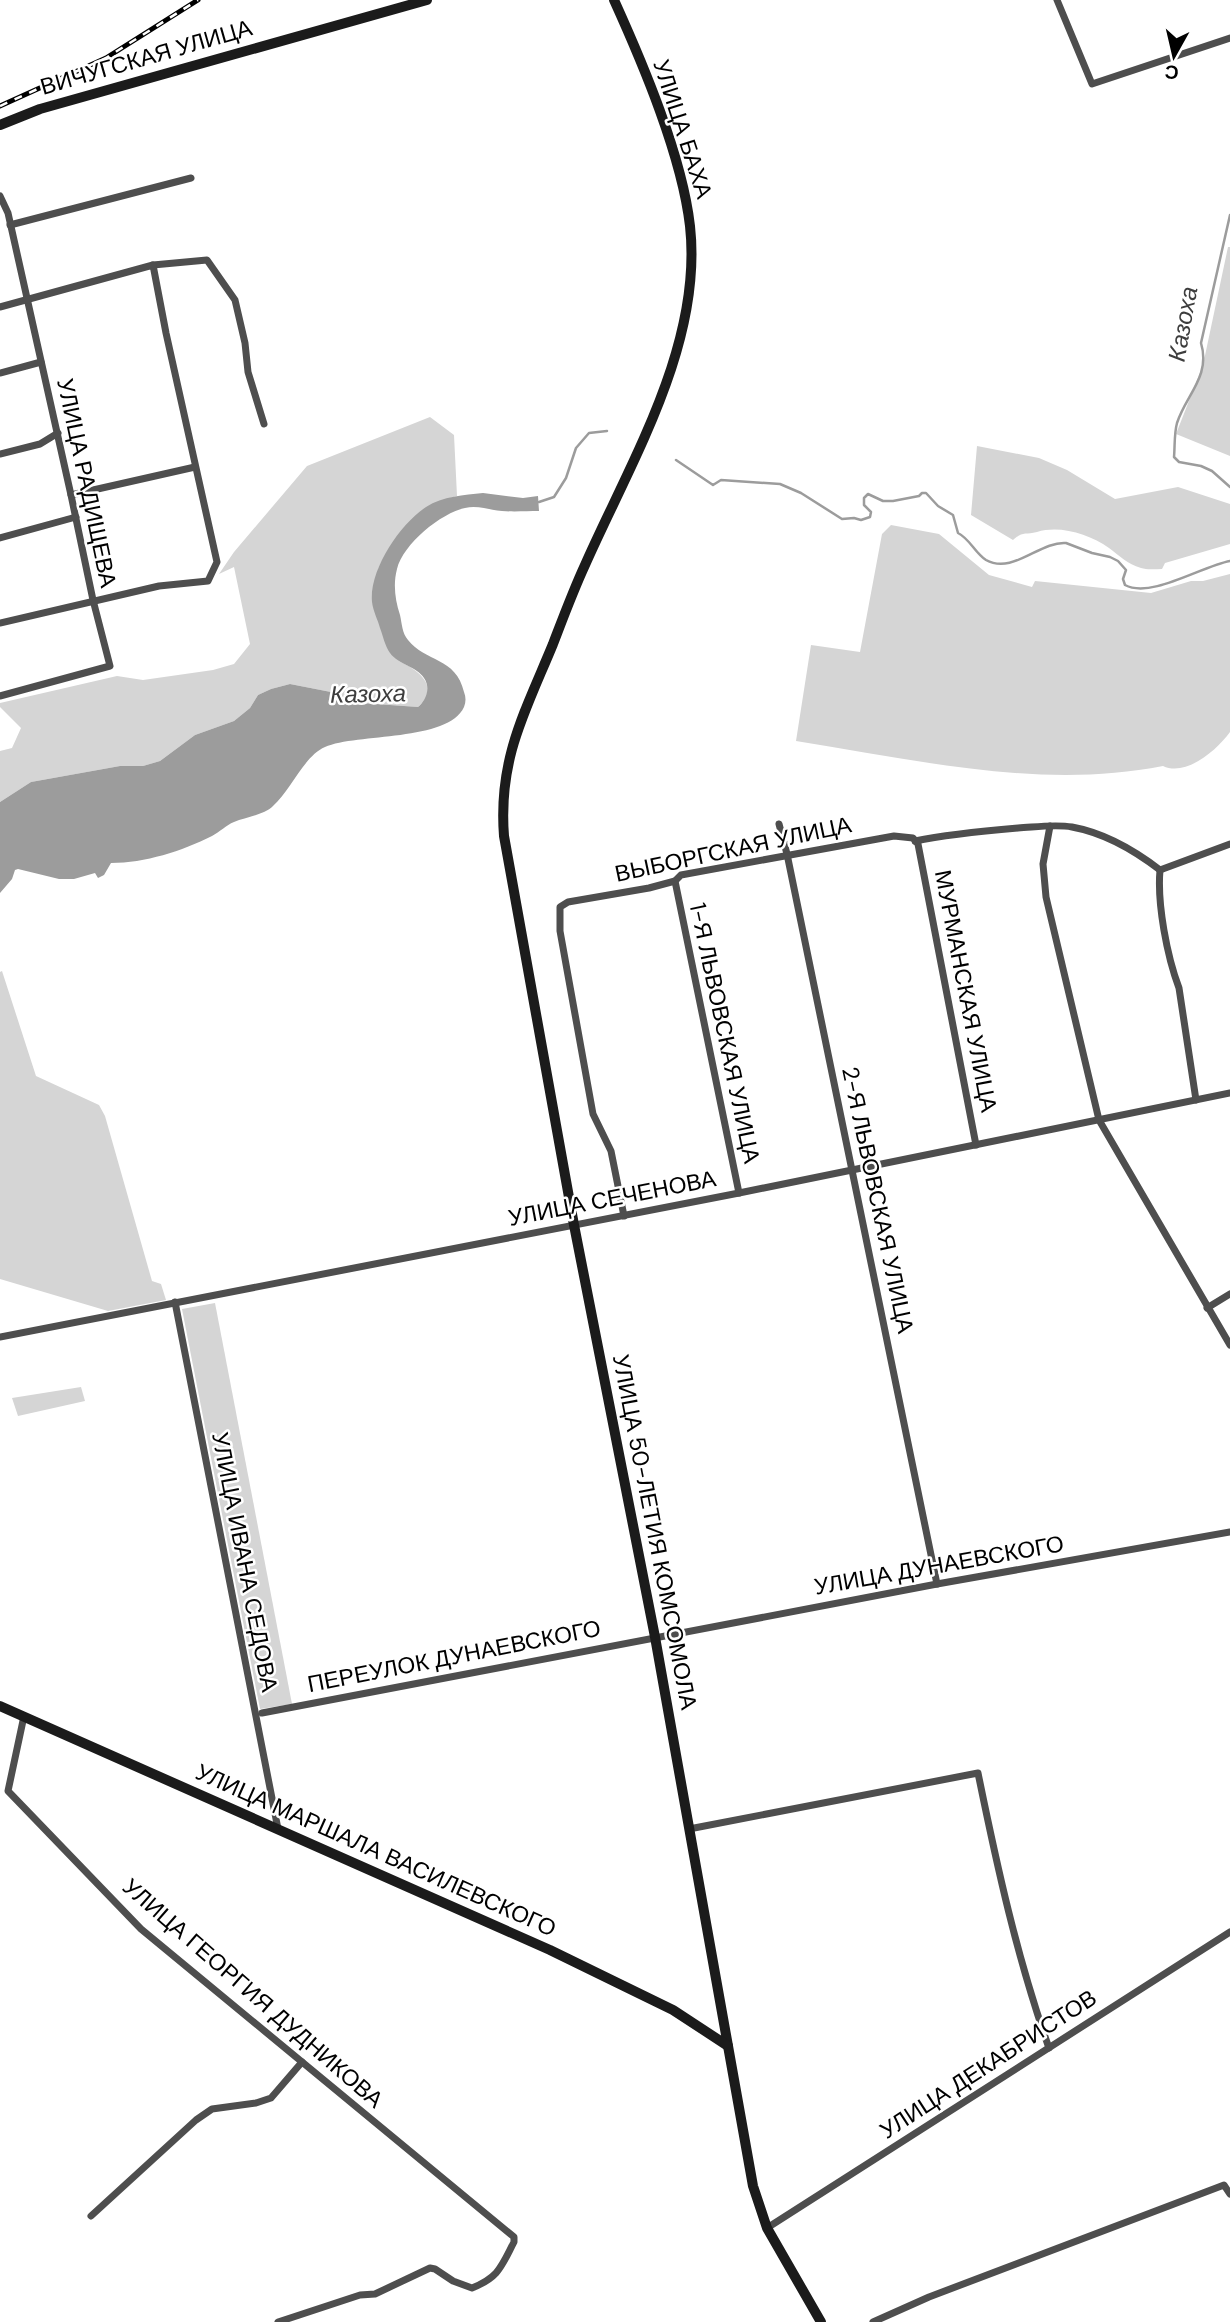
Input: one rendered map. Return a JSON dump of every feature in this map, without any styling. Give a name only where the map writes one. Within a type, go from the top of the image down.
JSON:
[{"type":"main road","name":"ВИЧУГСКАЯ УЛИЦА","points":[[0,125],[40,109],[427,0]]},
{"type":"main road","name":"УЛИЦА БАХА","points":[[515,736],[585,565],[660,402],[689,297],[690,225],[676,163],[659,111],[614,0]]},
{"type":"main road","name":"УЛИЦА 50-ЛЕТИЯ КОМСОМОЛА","points":[[515,736],[504,782],[504,836],[574,1226],[654,1637],[753,2186],[767,2228],[821,2322]]},
{"type":"main road","name":"УЛИЦА МАРШАЛА ВАСИЛЕВСКОГО","points":[[0,1706],[550,1950],[673,2010],[728,2046]]},
{"type":"street","points":[[1057,0],[1092,84],[1230,38]]},
{"type":"street","points":[[10,225],[191,178]]},
{"type":"street","name":"УЛИЦА РАДИЩЕВА","points":[[0,196],[10,225],[110,666],[0,696]]},
{"type":"street","points":[[0,307],[28,303],[153,265],[207,260],[235,300],[246,343],[248,372],[264,424]]},
{"type":"street","points":[[0,623],[159,586],[208,581],[216,562],[153,265]]},
{"type":"street","points":[[0,373],[41,362]]},
{"type":"street","points":[[0,454],[40,444],[58,433]]},
{"type":"street","points":[[71,495],[195,467]]},
{"type":"street","points":[[0,538],[76,517]]},
{"type":"street","name":"2-Я ЛЬВОВСКАЯ УЛИЦА","points":[[779,824],[788,854],[937,1584]]},
{"type":"street","points":[[1050,826],[1043,864],[1046,897],[1100,1120],[1230,1345]]},
{"type":"street","name":"ВЫБОРГСКАЯ УЛИЦА","points":[[624,1216],[611,1151],[593,1114],[560,931],[560,907],[568,902],[675,881],[681,875],[894,836],[912,838],[917,843],[960,832],[1050,826],[1073,827],[1106,837],[1143,856],[1160,870]]},
{"type":"street","name":"МУРМАНСКАЯ УЛИЦА","points":[[917,843],[976,1145]]},
{"type":"street","points":[[1196,1100],[1179,988],[1173,971],[1158,889],[1160,870],[1230,844]]},
{"type":"street","name":"1-Я ЛЬВОВСКАЯ УЛИЦА","points":[[675,881],[739,1193]]},
{"type":"street","name":"УЛИЦА СЕЧЕНОВА","points":[[0,1337],[574,1226],[1230,1093]]},
{"type":"street","points":[[1207,1308],[1230,1294]]},
{"type":"street","name":"УЛИЦА ИВАНА СЕДОВА","points":[[175,1302],[278,1829]]},
{"type":"street","name":"УЛИЦА ДУНАЕВСКОГО","points":[[654,1637],[1230,1532]]},
{"type":"street","name":"ПЕРЕУЛОК ДУНАЕВСКОГО","points":[[262,1713],[654,1637]]},
{"type":"street","name":"УЛИЦА ГЕОРГИЯ ДУДНИКОВА","points":[[24,1716],[8,1791],[141,1929],[514,2237],[500,2269],[489,2281],[472,2288],[430,2269],[375,2294],[347,2299],[278,2322]]},
{"type":"street","points":[[689,1829],[978,1773],[1002,1893],[1049,2048]]},
{"type":"street","name":"УЛИЦА ДЕКАБРИСТОВ","points":[[767,2228],[1230,1932]]},
{"type":"street","points":[[91,2216],[196,2120],[212,2109],[256,2104],[271,2098],[302,2062]]},
{"type":"street","points":[[873,2322],[929,2297],[1224,2185],[1230,2194]]},
{"type":"shaded area","points":[[1228,247],[1230,456],[1176,434],[1203,365]]},
{"type":"shaded area","points":[[430,417],[454,435],[457,496],[430,507],[409,523],[392,544],[378,569],[399,661],[419,674],[427,686],[425,699],[418,707],[362,703],[336,693],[290,684],[258,695],[250,708],[234,721],[195,735],[160,761],[143,766],[120,766],[31,782],[0,802],[0,751],[12,748],[21,728],[0,707],[0,703],[117,676],[143,680],[213,670],[234,664],[250,644],[234,567],[219,574],[234,552],[307,466]]},
{"type":"shaded area","points":[[977,446],[1039,458],[1067,470],[1115,499],[1178,487],[1230,504],[1230,544],[1165,563],[1162,569],[1143,569],[1101,543],[1074,532],[1046,530],[1022,534],[1013,540],[971,515]]},
{"type":"shaded area","points":[[483,493],[523,498],[538,496],[539,511],[474,507],[455,511],[415,540],[401,559],[396,575],[396,598],[406,637],[415,647],[447,666],[460,681],[465,701],[464,707],[455,718],[440,726],[421,731],[325,747],[317,751],[304,765],[280,799],[269,809],[231,823],[188,847],[150,858],[111,863],[104,875],[98,878],[95,873],[74,879],[59,879],[18,869],[0,893],[0,802],[31,782],[120,766],[143,766],[160,761],[195,735],[234,721],[250,708],[258,695],[290,684],[336,693],[362,703],[418,707],[427,694],[426,682],[421,674],[390,653],[374,612],[372,589],[388,549],[416,515],[439,500]]},
{"type":"shaded area","points":[[891,525],[939,534],[989,575],[1032,587],[1035,581],[1151,593],[1191,581],[1203,581],[1230,574],[1230,732],[1209,754],[1181,768],[1163,766],[1117,773],[1071,775],[979,770],[796,741],[811,645],[860,652],[882,534]]},
{"type":"shaded area","points":[[2,971],[36,1076],[99,1105],[105,1116],[152,1281],[161,1284],[166,1300],[108,1311],[0,1279]]},
{"type":"shaded area","points":[[215,1303],[292,1704],[260,1709],[182,1309]]},
{"type":"shaded area","points":[[81,1387],[85,1401],[18,1416],[12,1398]]},
{"type":"waterway","name":"Казоха","points":[[1230,215],[1201,343],[1203,365],[1177,423],[1174,457],[1179,462],[1212,471],[1230,487]]},
{"type":"waterway","name":"Казоха","points":[[539,502],[554,497],[566,478],[576,448],[589,433],[607,431]]},
{"type":"waterway","name":"Казоха","points":[[676,460],[713,485],[721,480],[780,484],[801,493],[842,519],[861,520],[870,517],[871,512],[864,505],[864,498],[868,494],[883,501],[893,501],[926,493],[938,506],[953,515],[958,533],[982,557],[996,563],[1016,561],[1046,547],[1066,543],[1118,561],[1126,570],[1123,579],[1125,585],[1148,588],[1230,561]]},
{"type":"railway","points":[[0,106],[106,58],[198,0]]}]
